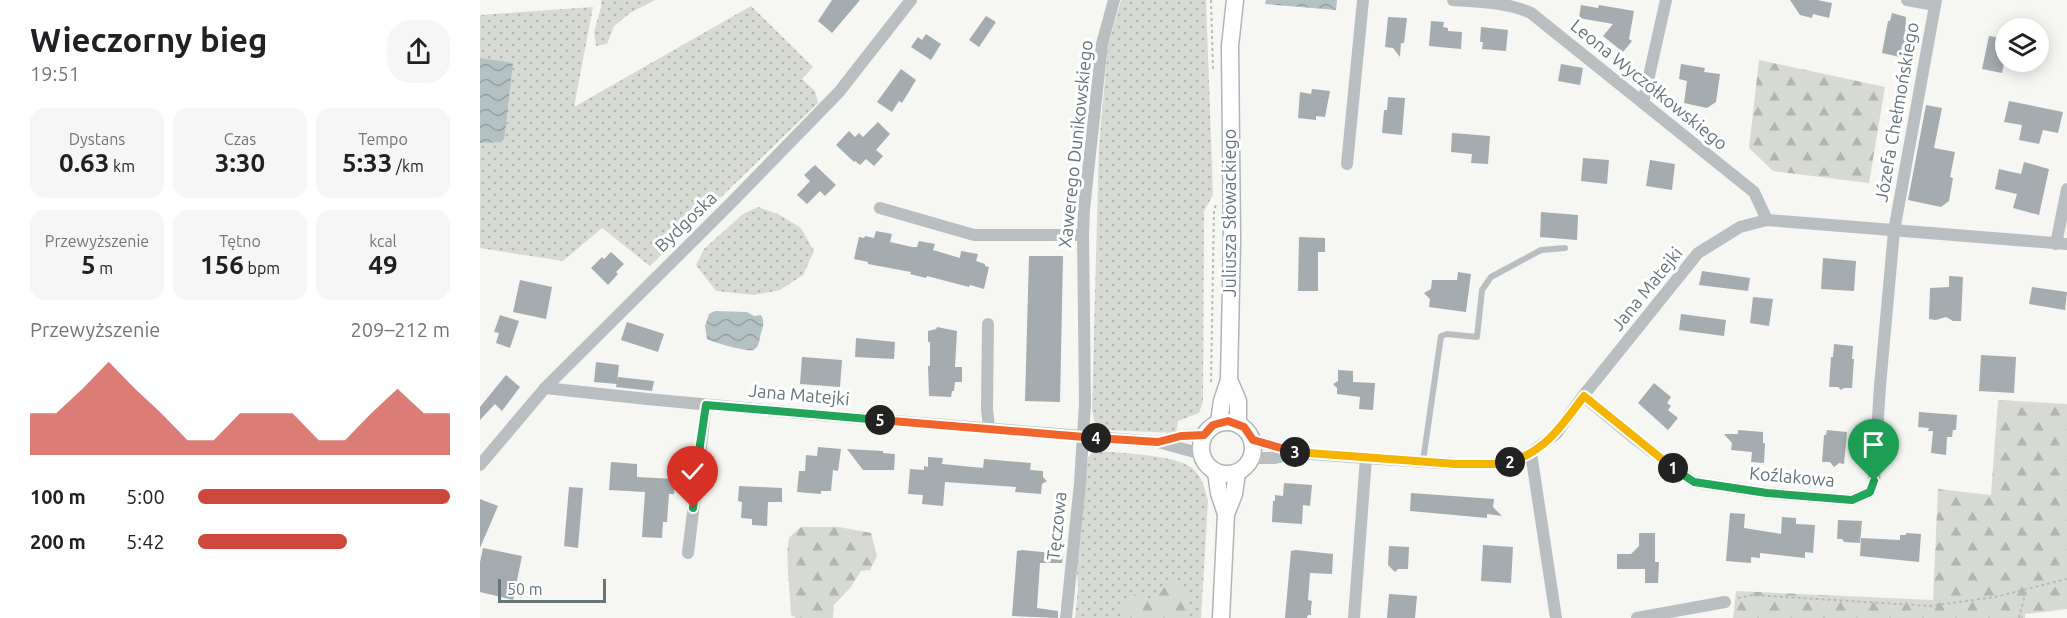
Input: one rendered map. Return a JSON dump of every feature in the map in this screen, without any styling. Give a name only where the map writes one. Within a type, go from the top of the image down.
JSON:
[{"type":"street","name":"Bydgoska","points":[[480,465],[545,388],[728,206],[838,92],[911,0]]},
{"type":"street","name":"Xawerego Dunikowskiego","points":[[1082,437],[1085,404],[1083,235],[1102,44],[1114,0]]},
{"type":"street","name":"Juliusza Słowackiego","points":[[1223,0],[1230,46]]},
{"type":"street","name":"Juliusza Słowackiego","points":[[1220,422],[1222,401],[1229,380],[1232,240],[1230,46],[1235,0]]},
{"type":"street","points":[[1347,164],[1363,0]]},
{"type":"street","name":"Leona Wyczółkowskiego","points":[[1453,0],[1494,3],[1518,8],[1531,14],[1754,192],[1767,220]]},
{"type":"street","points":[[1643,103],[1665,0]]},
{"type":"street","points":[[1907,0],[1935,3]]},
{"type":"street","name":"Józefa Chełmońskiego","points":[[1894,231],[1935,3]]},
{"type":"street","points":[[2062,244],[2067,189]]},
{"type":"street","points":[[880,208],[974,235],[1083,235]]},
{"type":"street","name":"Jana Matejki","points":[[1253,440],[1298,453],[1366,458],[1502,464],[1525,457],[1556,434],[1698,253],[1740,227],[1767,220],[2062,244]]},
{"type":"street","name":"Koźlakowa","points":[[1584,396],[1635,439],[1694,482],[1767,493],[1852,500],[1870,492],[1874,481],[1894,231]]},
{"type":"street","points":[[988,324],[987,409],[989,428]]},
{"type":"street","name":"Juliusza Słowackiego","points":[[1229,380],[1238,401],[1238,423]]},
{"type":"street","name":"Jana Matejki","points":[[545,388],[706,405],[1158,442],[1202,454]]},
{"type":"street","points":[[688,553],[706,405]]},
{"type":"street","points":[[1220,422],[1238,423],[1253,440],[1252,458],[1246,467],[1237,473],[1216,472],[1209,468],[1202,454],[1201,445],[1204,435],[1213,425],[1220,422]]},
{"type":"street","name":"Jana Matejki","points":[[1158,442],[1181,436],[1204,435]]},
{"type":"street","name":"Tęczowa","points":[[1066,618],[1080,483],[1082,437]]},
{"type":"street","name":"Jana Matejki","points":[[1252,458],[1275,458],[1298,453]]},
{"type":"street","points":[[1531,453],[1556,618]]},
{"type":"street","points":[[1354,618],[1366,458]]},
{"type":"street","points":[[1216,472],[1219,493],[1226,514]]},
{"type":"street","points":[[1221,618],[1226,514],[1234,494],[1237,473]]},
{"type":"street","points":[[1637,618],[1725,602]]},
{"type":"lane","points":[[1423,461],[1440,336],[1447,334],[1477,337],[1482,290],[1491,277],[1541,250],[1565,248]]},
{"type":"path","points":[[1210,0],[1214,81]]},
{"type":"path","points":[[1211,388],[1214,210],[1218,197]]},
{"type":"path","points":[[748,338],[760,340]]},
{"type":"path","points":[[1725,602],[1752,595],[1930,606],[2026,591],[2067,579]]},
{"type":"path","points":[[2019,618],[2026,591]]},
{"type":"green space","points":[[601,0],[655,0],[630,13],[614,26],[607,44],[596,46],[594,32]]},
{"type":"green space","points":[[1121,0],[1206,0],[1213,195],[1204,211],[1203,402],[1199,413],[1178,421],[1176,433],[1107,430],[1094,421],[1092,410],[1099,145],[1108,45]]},
{"type":"green space","points":[[751,6],[813,67],[802,79],[815,91],[818,103],[650,266],[602,228],[563,261],[480,248],[480,15],[593,7],[574,107]]},
{"type":"green space","points":[[1759,60],[1885,87],[1869,183],[1773,171],[1749,148]]},
{"type":"green space","points":[[758,207],[778,214],[801,228],[814,251],[803,275],[780,290],[754,295],[716,291],[696,265],[704,249],[743,214]]},
{"type":"green space","points":[[1998,400],[2067,404],[2067,609],[2025,614],[2025,618],[1733,618],[1736,591],[1933,600],[1938,489],[1991,495]]},
{"type":"green space","points":[[1094,451],[1145,455],[1172,460],[1184,463],[1198,475],[1208,501],[1201,618],[1075,618],[1078,588],[1076,554],[1088,457]]},
{"type":"green space","points":[[801,527],[839,527],[871,533],[877,556],[870,570],[861,571],[850,588],[834,605],[833,618],[796,618],[791,615],[788,542]]},
{"type":"green space","points":[[1172,582],[1186,590],[1186,618],[1119,618],[1130,597],[1140,592],[1143,596],[1154,600]]},
{"type":"water","points":[[1266,0],[1337,0],[1336,10],[1265,4]]},
{"type":"water","points":[[480,58],[513,63],[505,133],[501,142],[480,143]]},
{"type":"water","points":[[715,311],[761,315],[763,324],[757,347],[753,350],[744,350],[707,339],[705,326],[709,314]]},
{"type":"building","points":[[832,0],[860,0],[832,33],[818,21]]},
{"type":"building","points":[[1790,0],[1817,0],[1832,3],[1829,18],[1813,14],[1812,18],[1800,15]]},
{"type":"building","points":[[1581,5],[1598,8],[1599,5],[1634,11],[1629,39],[1632,41],[1623,52],[1603,36],[1613,24],[1579,18]]},
{"type":"building","points":[[1892,13],[1906,17],[1905,34],[1909,35],[1907,48],[1902,47],[1900,57],[1882,53],[1888,21]]},
{"type":"building","points":[[986,16],[996,22],[979,47],[969,40]]},
{"type":"building","points":[[1388,17],[1407,18],[1400,57],[1393,48],[1385,47]]},
{"type":"building","points":[[1431,21],[1444,22],[1443,27],[1448,28],[1448,31],[1462,32],[1461,49],[1429,46]]},
{"type":"building","points":[[1481,27],[1508,30],[1506,51],[1482,49]]},
{"type":"building","points":[[926,34],[941,44],[931,60],[911,47],[918,37],[922,40]]},
{"type":"building","points":[[1989,36],[1995,37],[1995,72],[1982,69]]},
{"type":"building","points":[[1561,64],[1583,68],[1580,85],[1558,81]]},
{"type":"building","points":[[1681,64],[1705,68],[1704,72],[1720,74],[1716,102],[1707,108],[1684,103],[1687,81],[1679,79]]},
{"type":"building","points":[[901,69],[916,80],[902,103],[899,101],[892,112],[877,102]]},
{"type":"building","points":[[1312,89],[1330,91],[1325,117],[1316,116],[1316,120],[1298,118],[1300,92],[1311,94]]},
{"type":"building","points":[[1388,97],[1405,98],[1402,135],[1382,133],[1384,110],[1387,110]]},
{"type":"building","points":[[2009,101],[2063,112],[2058,133],[2043,130],[2039,144],[2019,140],[2022,125],[2004,122]]},
{"type":"building","points":[[1926,105],[1942,108],[1934,148],[1955,152],[1950,177],[1953,178],[1949,201],[1941,207],[1908,200]]},
{"type":"building","points":[[878,122],[890,134],[876,150],[883,156],[874,166],[866,159],[860,165],[854,162],[836,145],[849,131],[855,137],[859,133],[863,137]]},
{"type":"building","points":[[1452,133],[1490,136],[1488,164],[1471,163],[1472,154],[1451,152]]},
{"type":"building","points":[[1583,158],[1609,160],[1607,184],[1581,181]]},
{"type":"building","points":[[1650,160],[1675,164],[1672,190],[1646,186]]},
{"type":"building","points":[[2024,162],[2049,169],[2039,215],[2013,208],[2017,194],[1995,189],[1999,169],[2021,174]]},
{"type":"building","points":[[815,165],[836,185],[825,196],[820,191],[807,204],[797,195],[810,181],[804,175]]},
{"type":"building","points":[[1541,212],[1578,215],[1577,240],[1540,237]]},
{"type":"building","points":[[876,231],[892,234],[890,242],[912,247],[917,247],[919,241],[935,244],[933,250],[960,258],[961,251],[978,254],[976,261],[989,267],[984,289],[927,276],[926,278],[910,274],[911,272],[854,259],[859,237],[874,238]]},
{"type":"building","points":[[1299,237],[1325,238],[1325,252],[1318,252],[1318,291],[1298,291]]},
{"type":"building","points":[[611,252],[624,264],[608,285],[591,268]]},
{"type":"building","points":[[1029,256],[1063,256],[1060,402],[1025,401]]},
{"type":"building","points":[[1823,258],[1856,261],[1854,291],[1821,289]]},
{"type":"building","points":[[1702,271],[1750,278],[1748,291],[1699,285]]},
{"type":"building","points":[[1458,272],[1471,274],[1466,312],[1429,307],[1430,299],[1424,293],[1431,289],[1432,280],[1457,280]]},
{"type":"building","points":[[1949,276],[1963,277],[1961,321],[1953,321],[1946,317],[1936,320],[1929,319],[1930,288],[1949,287]]},
{"type":"building","points":[[520,280],[552,287],[546,319],[513,312]]},
{"type":"building","points":[[2032,287],[2067,292],[2065,310],[2029,304]]},
{"type":"building","points":[[1753,297],[1773,299],[1769,326],[1750,323]]},
{"type":"building","points":[[1681,314],[1726,320],[1724,336],[1679,330]]},
{"type":"building","points":[[500,315],[519,321],[510,348],[496,343],[499,333],[494,332]]},
{"type":"building","points":[[627,322],[664,334],[658,352],[621,340]]},
{"type":"building","points":[[937,327],[957,331],[955,367],[962,367],[962,382],[955,382],[951,397],[929,396],[930,342],[928,342],[928,331]]},
{"type":"building","points":[[856,338],[895,342],[894,359],[855,357]]},
{"type":"building","points":[[1834,344],[1853,346],[1852,388],[1841,390],[1838,387],[1829,387]]},
{"type":"building","points":[[1981,355],[2016,357],[2014,393],[1979,391]]},
{"type":"building","points":[[802,357],[842,360],[840,387],[800,384]]},
{"type":"building","points":[[596,362],[619,365],[617,384],[594,382]]},
{"type":"building","points":[[1338,370],[1353,371],[1353,382],[1375,383],[1373,410],[1359,409],[1360,397],[1337,394],[1337,388],[1333,384],[1338,381]]},
{"type":"building","points":[[506,375],[520,387],[502,411],[495,404],[480,420],[480,407]]},
{"type":"building","points":[[618,377],[654,381],[652,391],[616,387]]},
{"type":"building","points":[[1654,383],[1671,397],[1667,403],[1671,406],[1668,410],[1678,418],[1668,430],[1638,403]]},
{"type":"building","points":[[1919,412],[1957,415],[1956,430],[1953,430],[1952,437],[1947,437],[1946,455],[1931,453],[1933,431],[1928,431],[1929,428],[1918,427]]},
{"type":"building","points":[[1738,430],[1763,432],[1764,463],[1751,462],[1752,452],[1731,450],[1732,443],[1724,434],[1738,434]]},
{"type":"building","points":[[1827,430],[1847,432],[1844,464],[1839,463],[1834,467],[1830,462],[1822,462],[1824,435]]},
{"type":"building","points":[[818,447],[841,449],[838,471],[833,470],[831,491],[821,491],[821,494],[797,492],[799,471],[805,471],[806,455],[817,456]]},
{"type":"building","points":[[847,449],[895,454],[894,470],[863,470]]},
{"type":"building","points":[[928,457],[943,458],[942,464],[983,468],[984,459],[1031,463],[1030,470],[1043,471],[1043,477],[1047,481],[1042,484],[1041,494],[1015,492],[1016,487],[945,482],[943,506],[922,504],[923,495],[908,494],[910,469],[924,470],[924,466],[928,467]]},
{"type":"building","points":[[611,462],[637,464],[637,477],[675,479],[674,494],[669,494],[667,522],[663,522],[662,538],[642,537],[645,492],[609,490]]},
{"type":"building","points":[[1284,483],[1312,485],[1310,506],[1303,505],[1302,524],[1272,522],[1273,501],[1275,501],[1275,495],[1283,496]]},
{"type":"building","points":[[739,486],[782,488],[782,502],[768,502],[767,526],[752,525],[752,519],[741,518],[742,502],[738,501]]},
{"type":"building","points":[[569,487],[583,488],[578,548],[564,546]]},
{"type":"building","points":[[1411,493],[1494,499],[1493,507],[1502,516],[1487,514],[1487,518],[1410,511]]},
{"type":"building","points":[[480,499],[498,506],[480,548]]},
{"type":"building","points":[[1730,513],[1745,514],[1744,528],[1781,534],[1782,517],[1796,518],[1796,524],[1815,525],[1813,553],[1805,552],[1805,558],[1760,553],[1760,558],[1751,557],[1751,563],[1726,561]]},
{"type":"building","points":[[1838,520],[1862,521],[1860,543],[1837,539]]},
{"type":"building","points":[[1639,533],[1655,533],[1655,562],[1659,562],[1658,583],[1645,583],[1645,569],[1617,569],[1617,554],[1631,554],[1639,546]]},
{"type":"building","points":[[1906,533],[1921,534],[1919,562],[1860,556],[1861,538],[1900,540],[1900,535],[1906,535]]},
{"type":"building","points":[[1483,545],[1513,547],[1511,583],[1481,581]]},
{"type":"building","points":[[1389,546],[1409,547],[1408,569],[1398,569],[1395,572],[1388,565]]},
{"type":"building","points":[[483,548],[522,556],[513,600],[480,592],[480,562]]},
{"type":"building","points":[[1017,551],[1063,554],[1062,563],[1040,563],[1037,608],[1058,611],[1058,618],[1012,616]]},
{"type":"building","points":[[1291,551],[1333,554],[1332,574],[1310,573],[1308,600],[1312,601],[1311,615],[1307,618],[1285,618]]},
{"type":"building","points":[[1389,594],[1417,596],[1415,618],[1387,618]]},
{"type":"route","points":[[693,508],[706,405],[1158,442],[1181,436],[1204,435],[1213,425],[1228,421],[1244,427],[1253,440],[1298,453],[1456,464],[1502,464],[1525,457],[1556,434],[1584,396],[1635,439],[1694,482],[1714,487],[1852,500],[1870,492],[1874,481]]}]
